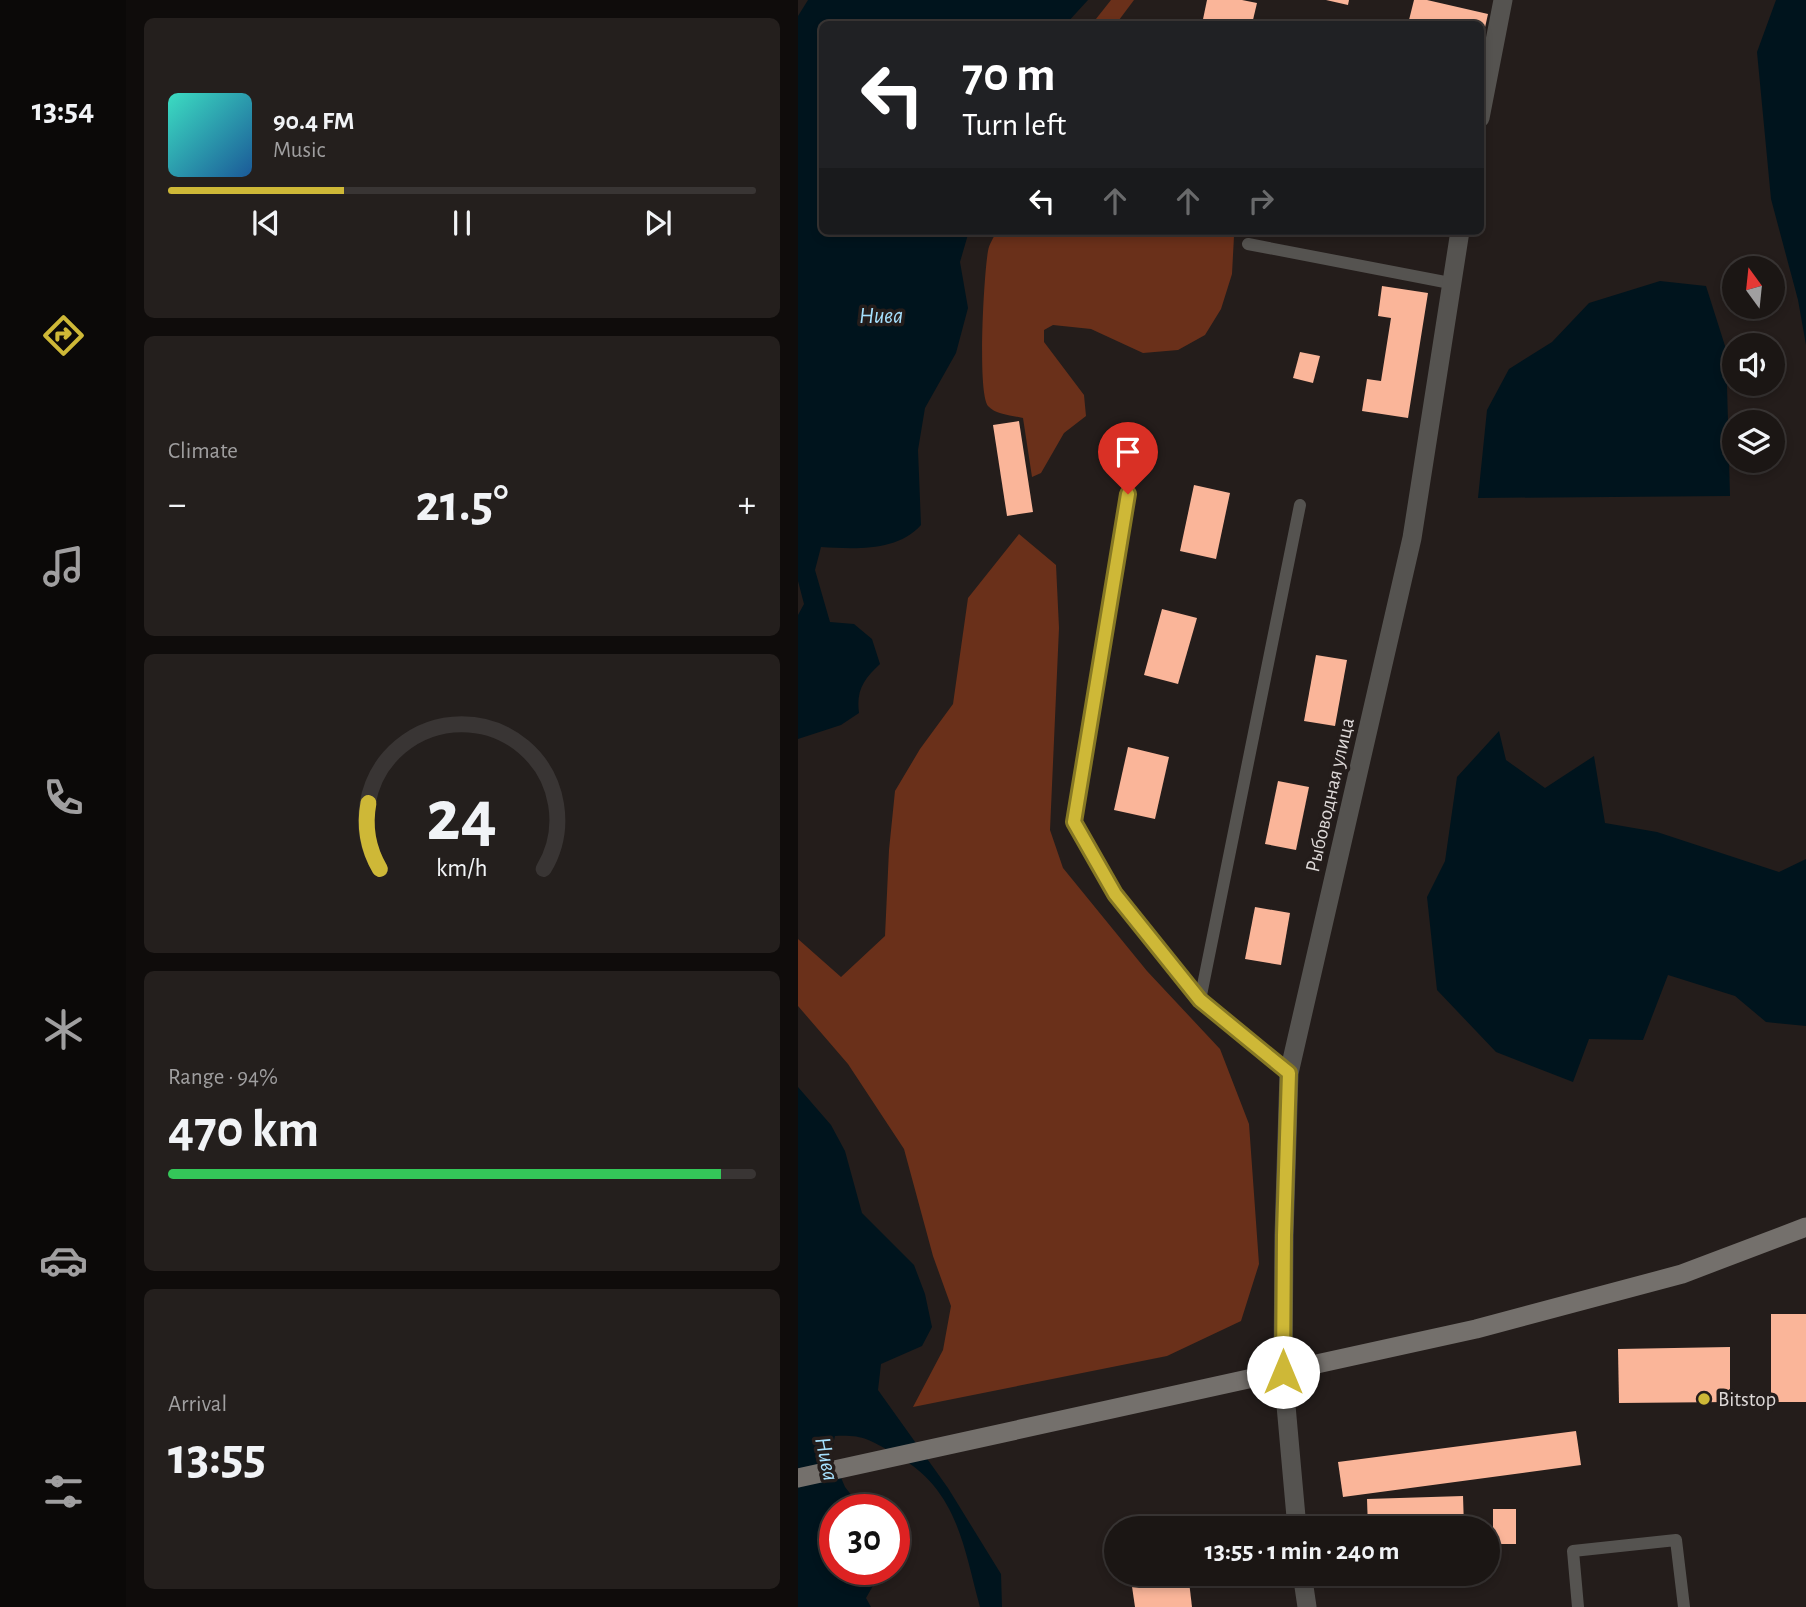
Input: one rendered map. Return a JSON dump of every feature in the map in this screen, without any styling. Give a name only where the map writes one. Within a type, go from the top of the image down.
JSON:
[{"type":"main road","points":[[798,1478],[1476,1329],[1682,1274],[1806,1227]]},
{"type":"street","points":[[1484,97],[1503,0]]},
{"type":"street","name":"Рыбоводная улица","points":[[1296,1516],[1283,1372],[1289,1073],[1412,538],[1459,235]]},
{"type":"street","points":[[1304,1586],[1307,1607]]},
{"type":"lane","points":[[1248,244],[1450,283]]},
{"type":"lane","points":[[1128,494],[1074,822],[1115,894],[1200,1000],[1289,1073]]},
{"type":"lane","points":[[1200,1000],[1300,505]]},
{"type":"lane","points":[[1578,1607],[1573,1551],[1676,1540],[1684,1607]]},
{"type":"shaded area","points":[[1111,0],[1134,0],[1118,21],[1094,21]]},
{"type":"shaded area","points":[[995,235],[1234,236],[1232,274],[1221,309],[1205,335],[1178,350],[1143,353],[1091,329],[1053,325],[1044,330],[1044,342],[1084,395],[1086,416],[1064,433],[1041,473],[1032,477],[1023,418],[995,411],[988,406],[985,396],[982,331],[989,248]]},
{"type":"shaded area","points":[[1019,534],[1056,565],[1059,628],[1050,830],[1063,868],[1147,971],[1220,1049],[1249,1124],[1259,1264],[1241,1321],[1167,1356],[913,1407],[943,1350],[951,1306],[933,1256],[904,1149],[848,1064],[798,1006],[798,939],[841,977],[885,936],[895,791],[920,749],[953,704],[968,598]]},
{"type":"water","name":"Нива","points":[[808,0],[1088,0],[1069,21],[819,21],[819,235],[968,235],[960,262],[968,308],[956,353],[925,408],[918,450],[921,525],[911,534],[888,544],[861,548],[821,547],[815,570],[830,622],[854,624],[872,639],[880,664],[862,686],[859,713],[841,725],[798,739],[798,615],[804,604],[798,581],[798,16]]},
{"type":"water","points":[[1776,0],[1806,0],[1806,345],[1798,300],[1771,199],[1757,52]]},
{"type":"water","points":[[1660,281],[1706,286],[1722,336],[1722,396],[1727,396],[1728,410],[1722,410],[1722,473],[1729,473],[1730,496],[1478,498],[1487,410],[1509,369],[1552,342],[1589,303]]},
{"type":"water","points":[[1499,731],[1506,760],[1545,788],[1594,756],[1605,823],[1657,832],[1779,872],[1806,859],[1806,1026],[1766,1022],[1735,996],[1668,975],[1643,1040],[1589,1039],[1573,1082],[1496,1052],[1437,990],[1427,897],[1445,861],[1457,777]]},
{"type":"water","name":"Нива","points":[[798,1087],[831,1125],[845,1151],[862,1213],[914,1265],[925,1294],[932,1327],[922,1346],[881,1364],[878,1390],[948,1488],[1001,1574],[1002,1607],[980,1607],[968,1560],[953,1518],[930,1482],[913,1466],[876,1444],[859,1437],[835,1436],[831,1454],[850,1494],[819,1494],[819,1585],[873,1585],[866,1598],[871,1607],[798,1607]]},
{"type":"building","points":[[1207,0],[1257,3],[1253,21],[1203,21]]},
{"type":"building","points":[[1326,0],[1349,0],[1348,5]]},
{"type":"building","points":[[1414,0],[1427,0],[1488,14],[1484,32],[1484,21],[1409,20]]},
{"type":"building","points":[[1382,286],[1428,293],[1408,418],[1362,411],[1367,379],[1381,381],[1391,318],[1378,316]]},
{"type":"building","points":[[1300,352],[1320,356],[1313,383],[1293,378]]},
{"type":"building","points":[[1019,421],[1033,512],[1007,516],[993,425]]},
{"type":"building","points":[[1194,485],[1230,493],[1216,559],[1180,551]]},
{"type":"building","points":[[1162,609],[1197,618],[1178,684],[1144,675]]},
{"type":"building","points":[[1316,655],[1347,660],[1335,726],[1304,721]]},
{"type":"building","points":[[1128,747],[1169,757],[1155,819],[1114,810]]},
{"type":"building","points":[[1278,781],[1309,787],[1296,850],[1265,844]]},
{"type":"building","points":[[1255,907],[1290,913],[1281,965],[1245,959]]},
{"type":"building","points":[[1771,1314],[1806,1314],[1806,1402],[1771,1402]]},
{"type":"building","points":[[1730,1347],[1730,1402],[1619,1403],[1618,1349]]},
{"type":"building","points":[[1576,1431],[1581,1465],[1343,1497],[1338,1462]]},
{"type":"building","points":[[1463,1496],[1464,1516],[1368,1516],[1367,1499]]},
{"type":"building","points":[[1493,1509],[1516,1509],[1516,1544],[1500,1544],[1500,1516],[1493,1516]]},
{"type":"building","points":[[1132,1586],[1190,1586],[1192,1607],[1135,1607]]},
{"type":"place","name":"Bitstop","points":[[1704,1399]]},
{"type":"route","points":[[1128,494],[1074,822],[1115,894],[1200,1000],[1289,1073],[1283,1372]]}]
